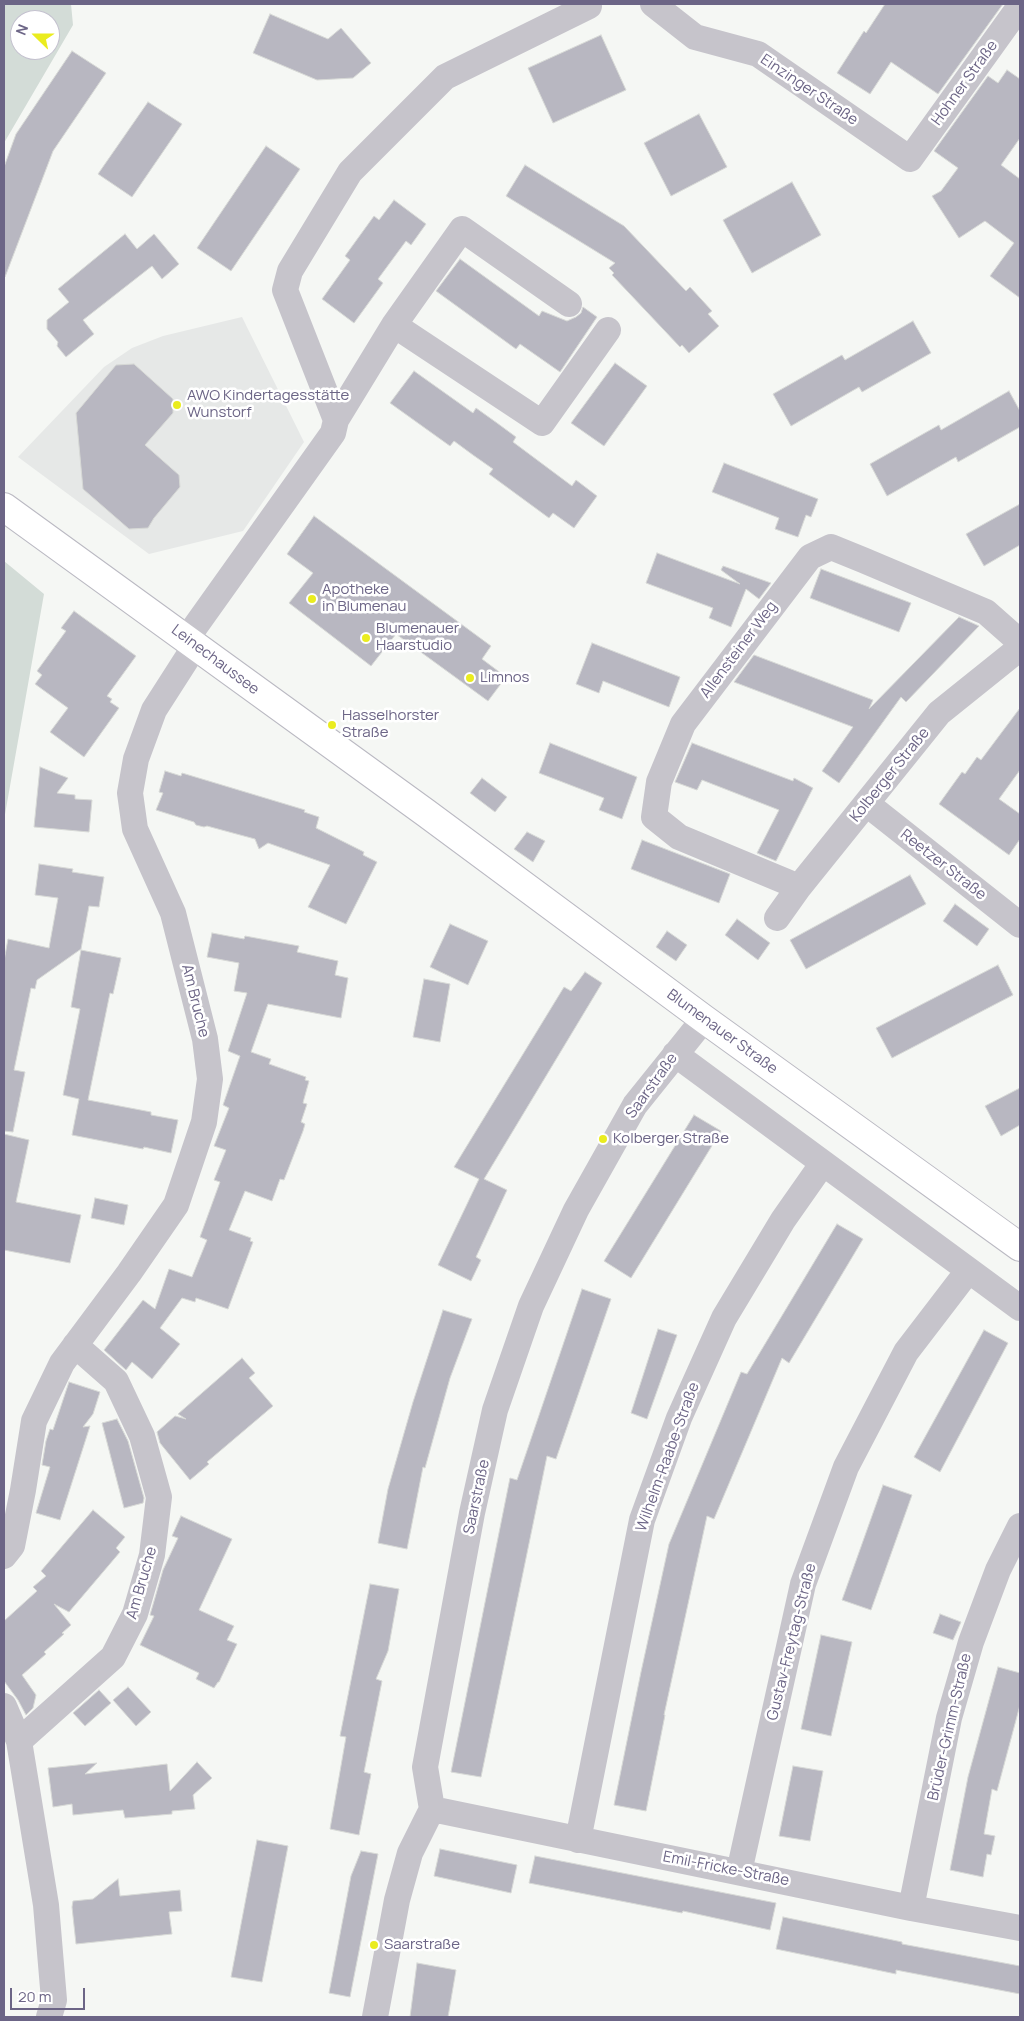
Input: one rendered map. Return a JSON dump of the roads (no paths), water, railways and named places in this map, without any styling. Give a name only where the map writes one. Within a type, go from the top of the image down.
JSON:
[{"type":"street","points":[[336,420],[285,290],[290,271],[345,180],[357,165],[445,77],[590,4]]},
{"type":"street","name":"Einzinger Straße","points":[[653,4],[695,37],[758,54],[910,159]]},
{"type":"street","name":"Hohner Straße","points":[[910,159],[1020,6]]},
{"type":"street","points":[[191,642],[333,433],[336,420],[394,325],[462,229],[569,304]]},
{"type":"street","points":[[394,325],[542,423],[608,330]]},
{"type":"street","name":"Leinechaussee","points":[[4,507],[426,813]]},
{"type":"street","name":"Allensteiner Weg","points":[[799,888],[680,837],[654,817],[659,782],[683,724],[810,557],[831,547],[986,612],[1020,642]]},
{"type":"street","name":"Am Bruche","points":[[4,1556],[12,1546],[34,1422],[62,1363],[129,1273],[176,1205],[204,1122],[210,1079],[205,1039],[173,913],[135,830],[130,793],[136,758],[154,710],[191,642]]},
{"type":"street","name":"Kolberger Straße","points":[[777,918],[940,713],[1020,648]]},
{"type":"street","name":"Reetzer Straße","points":[[867,804],[1020,925]]},
{"type":"street","name":"Blumenauer Straße","points":[[426,813],[704,1020],[1020,1247]]},
{"type":"street","name":"Saarstraße","points":[[432,1809],[425,1767],[472,1513],[496,1410],[531,1306],[576,1210],[635,1105],[704,1020]]},
{"type":"street","points":[[675,1054],[1020,1308]]},
{"type":"street","name":"Wilhelm-Raabe-Straße","points":[[578,1840],[642,1520],[679,1418],[724,1318],[783,1220],[824,1163]]},
{"type":"street","name":"Gustav-Freytag-Straße","points":[[740,1872],[803,1584],[846,1467],[906,1352],[968,1271]]},
{"type":"street","name":"Am Bruche","points":[[19,1741],[113,1657],[135,1614],[152,1555],[159,1497],[142,1436],[116,1381],[75,1345]]},
{"type":"street","name":"Brüder-Grimm-Straße","points":[[911,1908],[950,1718],[971,1642],[998,1570],[1020,1526]]},
{"type":"street","points":[[4,1706],[19,1741],[46,1905],[54,2000],[49,2017]]},
{"type":"street","points":[[375,2017],[400,1890],[410,1853],[432,1809]]},
{"type":"street","name":"Emil-Fricke-Straße","points":[[432,1809],[911,1908],[1020,1928]]},
{"type":"place","name":"AWO Kindertagesstätte Wunstorf","points":[[177,405]]},
{"type":"place","name":"Apotheke in Blumenau","points":[[312,599]]},
{"type":"place","name":"Blumenauer Haarstudio","points":[[366,638]]},
{"type":"place","name":"Limnos","points":[[470,678]]},
{"type":"place","name":"Hasselhorster Straße","points":[[332,725]]},
{"type":"place","name":"Kolberger Straße","points":[[603,1139]]},
{"type":"place","name":"Saarstraße","points":[[374,1945]]}]
